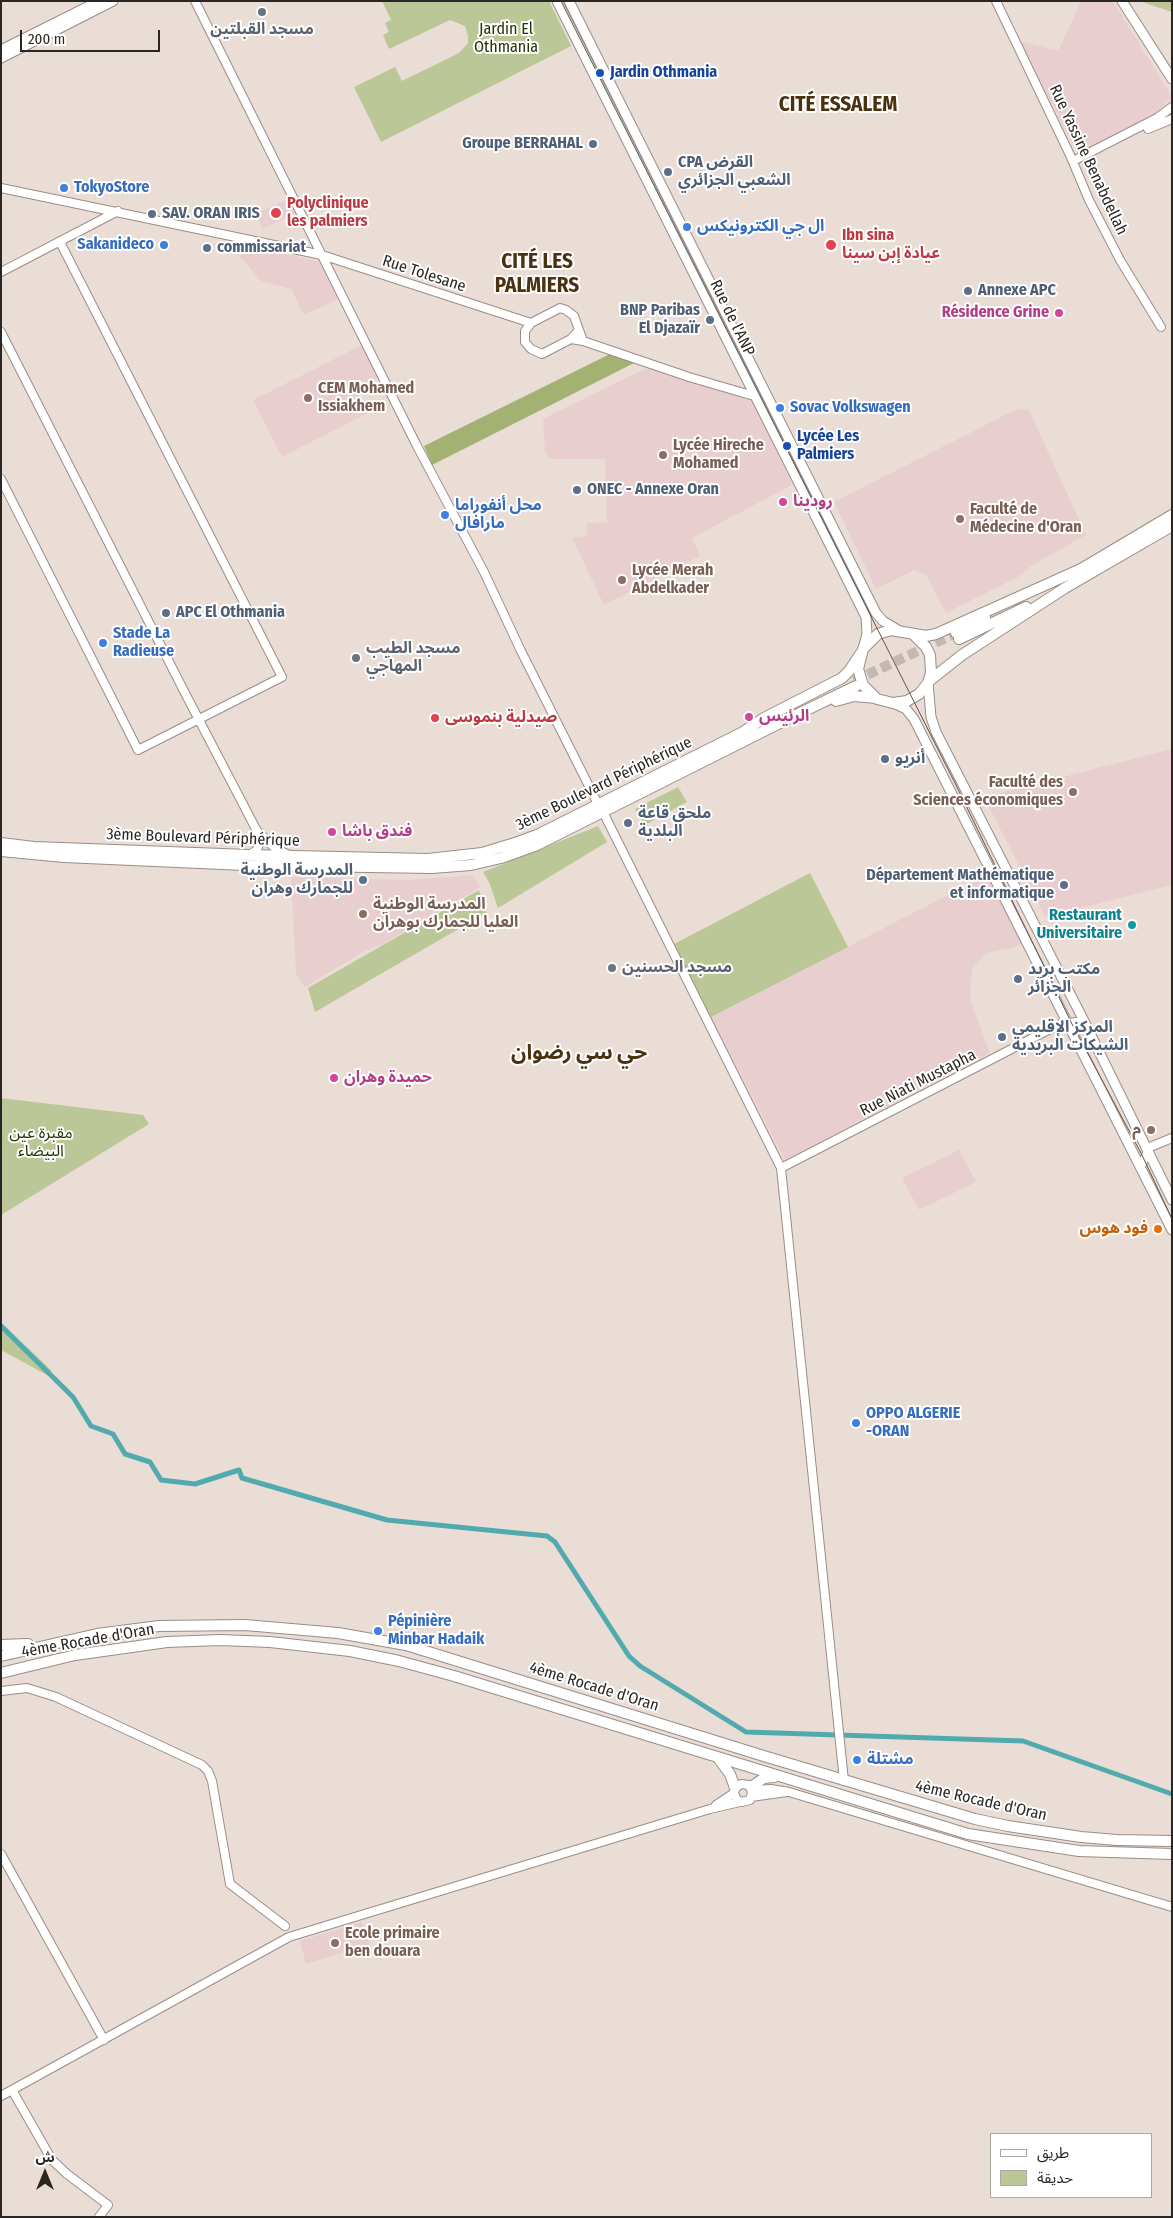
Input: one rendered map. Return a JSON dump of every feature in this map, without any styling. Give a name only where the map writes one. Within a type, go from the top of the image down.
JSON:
[{"type":"highway","points":[[1065,588],[958,636],[1081,569],[1172,515]]},
{"type":"highway","points":[[718,755],[726,754],[838,700],[854,696],[893,703],[913,698],[919,694],[928,682],[962,654],[1065,588],[1172,526]]},
{"type":"highway","points":[[878,699],[868,692],[860,678],[859,661],[862,651],[878,634],[898,630],[914,635],[926,636],[936,634],[1081,569]]},
{"type":"highway","points":[[914,635],[921,640],[930,655],[931,672],[928,682]]},
{"type":"highway","name":"3ème Boulevard Périphérique","points":[[1,843],[249,855],[428,859],[462,856],[518,842],[602,812],[743,732],[764,718],[842,678],[862,651]]},
{"type":"highway","name":"3ème Boulevard Périphérique","points":[[1,851],[64,857],[245,865],[432,868],[471,864],[501,858],[537,845],[855,684],[743,732]]},
{"type":"highway","name":"4ème Rocade d'Oran","points":[[1,1656],[54,1642],[125,1630],[205,1624],[299,1628],[368,1638],[406,1645],[473,1665],[939,1809],[1008,1826],[1108,1839],[1172,1841]]},
{"type":"highway","name":"4ème Rocade d'Oran","points":[[1,1673],[75,1655],[167,1642],[220,1640],[326,1648],[424,1667],[938,1826],[991,1839],[1079,1851],[1172,1854]]},
{"type":"highway","points":[[1,1645],[54,1642]]},
{"type":"highway","points":[[717,1758],[730,1774],[734,1791]]},
{"type":"highway","points":[[751,1792],[764,1778],[785,1779]]},
{"type":"main road","points":[[1,50],[99,1]]},
{"type":"main road","points":[[1,58],[113,1]]},
{"type":"main road","name":"Rue de l'ANP","points":[[558,1],[866,618],[867,634],[862,651]]},
{"type":"main road","name":"Rue de l'ANP","points":[[569,1],[876,613],[898,630]]},
{"type":"main road","points":[[1122,1],[1172,79]]},
{"type":"main road","points":[[928,682],[929,704],[936,732],[1084,1021],[1172,1200]]},
{"type":"main road","points":[[893,703],[906,709],[914,719],[1172,1230]]},
{"type":"street","points":[[195,1],[454,518],[484,572],[521,651],[781,1168],[841,1736],[844,1781]]},
{"type":"street","name":"Rue Yassine Benabdellah","points":[[996,1],[1074,164],[1089,200],[1119,256],[1161,327]]},
{"type":"street","points":[[1074,164],[1157,118],[1172,107]]},
{"type":"street","points":[[1074,164],[1172,118]]},
{"type":"street","name":"Rue Tolesane","points":[[1,188],[322,255],[531,323]]},
{"type":"street","points":[[1,272],[118,211]]},
{"type":"street","points":[[1,479],[138,750],[282,677],[60,242]]},
{"type":"street","points":[[524,331],[531,323],[562,308],[574,316],[583,341]]},
{"type":"street","points":[[519,320],[524,331],[525,342],[539,354],[544,354],[571,339],[579,330]]},
{"type":"street","points":[[1,332],[257,831],[259,844],[257,850],[249,855]]},
{"type":"street","points":[[571,339],[583,341],[689,377],[754,396]]},
{"type":"street","points":[[257,831],[275,848],[292,856]]},
{"type":"street","name":"Rue Niati Mustapha","points":[[781,1168],[1060,1024],[1084,1021]]},
{"type":"street","points":[[1141,1166],[1149,1152],[1159,1144],[1172,1138]]},
{"type":"street","points":[[1,1691],[27,1688],[56,1697],[202,1765],[208,1771],[212,1781],[230,1884],[285,1926]]},
{"type":"street","points":[[710,1809],[744,1784],[751,1792],[789,1792],[1172,1907]]},
{"type":"street","points":[[734,1791],[740,1802]]},
{"type":"street","points":[[1,2096],[296,1934],[710,1809],[745,1802],[751,1792]]},
{"type":"street","points":[[1,1854],[104,2040]]},
{"type":"street","points":[[12,2090],[52,2160],[67,2174],[108,2205],[98,2217]]},
{"type":"shaded area","points":[[1081,1],[1113,1],[1172,97],[1156,113],[1078,154],[1019,41],[1054,50],[1059,49]]},
{"type":"shaded area","name":"Polyclinique les palmiers","points":[[290,198],[297,212],[262,229],[256,214]]},
{"type":"shaded area","points":[[240,245],[319,261],[338,299],[304,315],[291,289],[261,281],[238,254]]},
{"type":"shaded area","name":"CEM Mohamed Issiakhem","points":[[366,343],[383,375],[367,384],[370,390],[359,396],[368,413],[282,457],[253,400]]},
{"type":"shaded area","name":"Lycée Hireche Mohamed","points":[[652,368],[754,402],[792,485],[692,538],[700,556],[604,605],[572,538],[587,536],[587,523],[607,522],[605,459],[550,459],[545,452],[543,419],[642,370]]},
{"type":"shaded area","name":"Faculté de Médecine d'Oran","points":[[1017,409],[1029,410],[1086,535],[1031,566],[1018,577],[946,613],[926,575],[914,570],[876,589],[834,502]]},
{"type":"shaded area","points":[[1172,749],[1172,885],[1045,917],[984,797]]},
{"type":"shaded area","name":"المدرسة الوطنية العليا للجمارك بوهران","points":[[472,875],[481,887],[382,944],[363,952],[305,987],[296,974],[291,877],[410,880]]},
{"type":"shaded area","points":[[987,875],[1023,943],[1015,947],[986,953],[972,968],[970,999],[990,1053],[785,1160],[711,1017]]},
{"type":"shaded area","points":[[959,1150],[976,1182],[919,1210],[902,1178]]},
{"type":"shaded area","name":"Ecole primaire ben douara","points":[[362,1922],[370,1944],[306,1964],[300,1941]]},
{"type":"green space","name":"Jardin El Othmania","points":[[382,1],[549,1],[571,46],[381,142],[354,87],[395,67],[402,81],[459,53],[468,43],[465,26],[450,20],[389,49],[383,35],[389,32],[385,23],[391,20]]},
{"type":"green space","points":[[1139,1],[1172,1],[1172,12]]},
{"type":"green space","points":[[610,354],[636,362],[432,465],[424,446]]},
{"type":"green space","points":[[678,787],[687,802],[645,825],[635,809]]},
{"type":"green space","points":[[598,826],[607,842],[498,908],[489,882],[483,872]]},
{"type":"green space","points":[[810,873],[848,947],[711,1017],[674,944]]},
{"type":"green space","points":[[479,890],[486,913],[315,1012],[308,988]]},
{"type":"green space","name":"مقبرة عين البيضاء","points":[[1,1098],[143,1115],[149,1124],[1,1215]]},
{"type":"green space","points":[[1,1323],[52,1371],[47,1375],[1,1350]]},
{"type":"waterway","points":[[1,1326],[73,1397],[91,1426],[113,1434],[125,1454],[150,1462],[161,1480],[195,1484],[239,1470],[242,1478],[387,1520],[547,1536],[555,1542],[629,1656],[640,1666],[746,1732],[1023,1741],[1172,1794]]},
{"type":"tunnel","points":[[854,681],[956,633]]},
{"type":"tram line","points":[[561,1],[956,785],[1072,1024],[1142,1155],[1172,1219]]},
{"type":"place","name":"مسجد القبلتين","points":[[262,12]]},
{"type":"place","name":"Jardin Othmania","points":[[600,73]]},
{"type":"place","name":"Groupe BERRAHAL","points":[[593,144]]},
{"type":"place","name":"CPA القرض الشعبي الجزائري","points":[[668,172]]},
{"type":"place","name":"TokyoStore","points":[[64,188]]},
{"type":"place","name":"Polyclinique les palmiers","points":[[276,213]]},
{"type":"place","name":"SAV. ORAN IRIS","points":[[152,214]]},
{"type":"place","name":"ال جي الكترونيكس","points":[[687,227]]},
{"type":"place","name":"Sakanideco","points":[[164,245]]},
{"type":"place","name":"Ibn sina عيادة إبن سينا","points":[[831,245]]},
{"type":"place","name":"commissariat","points":[[207,248]]},
{"type":"place","name":"Annexe APC","points":[[968,291]]},
{"type":"place","name":"Résidence Grine","points":[[1059,313]]},
{"type":"place","name":"BNP Paribas El Djazaïr","points":[[710,320]]},
{"type":"place","name":"CEM Mohamed Issiakhem","points":[[308,398]]},
{"type":"place","name":"Sovac Volkswagen","points":[[780,408]]},
{"type":"place","name":"Lycée Les Palmiers","points":[[787,446]]},
{"type":"place","name":"Lycée Hireche Mohamed","points":[[663,455]]},
{"type":"place","name":"ONEC - Annexe Oran","points":[[577,490]]},
{"type":"place","name":"رودينا","points":[[783,502]]},
{"type":"place","name":"محل أنفوراما مارافال","points":[[445,515]]},
{"type":"place","name":"Faculté de Médecine d'Oran","points":[[960,519]]},
{"type":"place","name":"Lycée Merah Abdelkader","points":[[622,580]]},
{"type":"place","name":"APC El Othmania","points":[[166,613]]},
{"type":"place","name":"Stade La Radieuse","points":[[103,643]]},
{"type":"place","name":"مسجد الطيب المهاجي","points":[[356,658]]},
{"type":"place","name":"الرئيس","points":[[749,717]]},
{"type":"place","name":"صيدلية بنموسى","points":[[435,718]]},
{"type":"place","name":"أنريو","points":[[885,759]]},
{"type":"place","name":"Faculté des Sciences économiques","points":[[1073,792]]},
{"type":"place","name":"ملحق قاعة البلدية","points":[[628,823]]},
{"type":"place","name":"فندق باشا","points":[[332,832]]},
{"type":"place","name":"المدرسة الوطنية للجمارك وهران","points":[[363,880]]},
{"type":"place","name":"Département Mathématique et informatique","points":[[1064,885]]},
{"type":"place","name":"المدرسة الوطنية العليا للجمارك بوهران","points":[[363,914]]},
{"type":"place","name":"Restaurant Universitaire","points":[[1132,925]]},
{"type":"place","name":"مسجد الحسنين","points":[[612,968]]},
{"type":"place","name":"مكتب بريد الجزائر","points":[[1018,979]]},
{"type":"place","name":"المركز الإقليمي الشيكات البريدية","points":[[1002,1037]]},
{"type":"place","name":"حميدة وهران","points":[[334,1078]]},
{"type":"place","name":"م","points":[[1151,1130]]},
{"type":"place","name":"فود هوس","points":[[1158,1229]]},
{"type":"place","name":"OPPO ALGERIE -ORAN","points":[[856,1423]]},
{"type":"place","name":"Pépinière Minbar Hadaik","points":[[378,1631]]},
{"type":"place","name":"مشتلة","points":[[857,1760]]},
{"type":"place","name":"Ecole primaire ben douara","points":[[335,1943]]},
{"type":"district","name":"CITÉ ESSALEM","points":[[838,105]]},
{"type":"district","name":"CITÉ LES PALMIERS","points":[[537,274]]},
{"type":"district","name":"حي سي رضوان","points":[[579,1053]]}]
